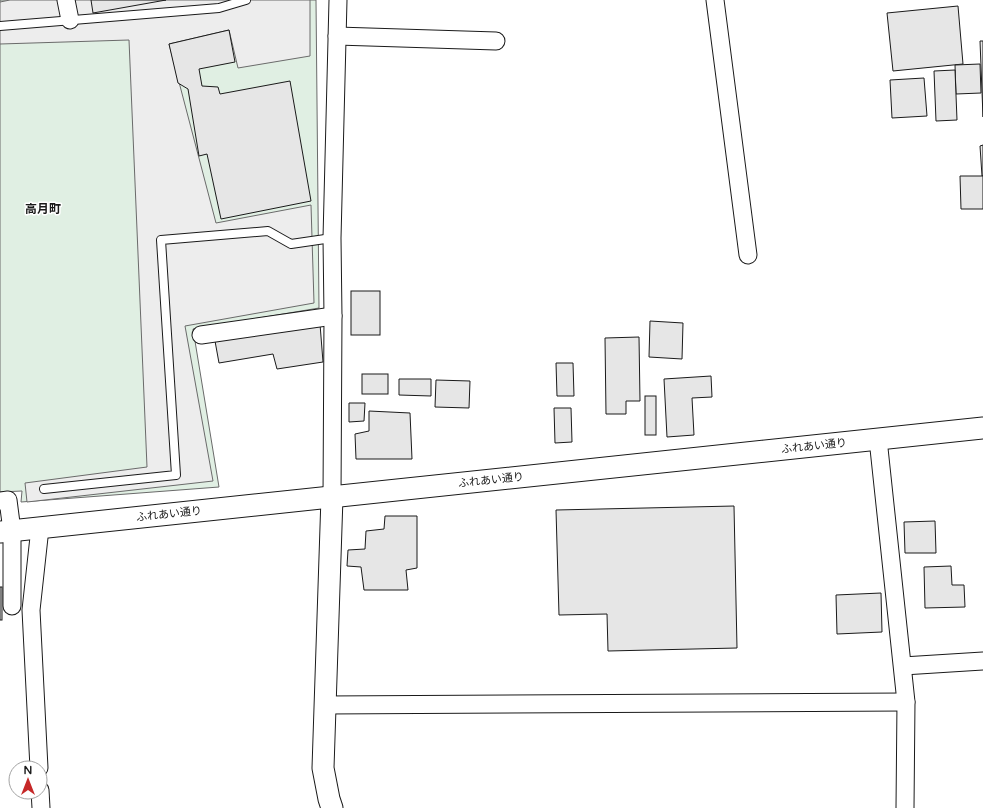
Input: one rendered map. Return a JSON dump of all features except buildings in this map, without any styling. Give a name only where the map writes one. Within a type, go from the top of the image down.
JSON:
[{"type":"street","points":[[66,0],[70,20]]},
{"type":"street","points":[[332,808],[323,768],[332,497],[332,238],[338,0]]},
{"type":"street","points":[[715,0],[748,255]]},
{"type":"street","points":[[337,36],[496,41]]},
{"type":"street","points":[[201,335],[333,316]]},
{"type":"street","name":"ふれあい通り","points":[[6,532],[983,428]]},
{"type":"street","points":[[878,439],[906,702],[905,808]]},
{"type":"street","points":[[0,501],[8,500],[6,568],[12,606]]},
{"type":"street","points":[[39,760],[31,610],[40,528]]},
{"type":"street","points":[[903,666],[983,661]]},
{"type":"street","points":[[325,705],[906,702]]},
{"type":"lane","points":[[0,26],[219,8],[246,0]]},
{"type":"lane","points":[[44,489],[176,475],[161,240],[268,232],[291,244],[332,238]]},
{"type":"green space","points":[[0,0],[316,0],[319,308],[193,329],[219,487],[21,502],[22,491],[0,492]]},
{"type":"shaded area","points":[[10,0],[310,0],[310,56],[238,68],[229,30],[169,44],[216,223],[311,205],[314,303],[185,326],[213,481],[27,502],[25,483],[147,467],[129,40],[0,44],[0,2]]},
{"type":"district","name":"高月町","points":[[43,209]]}]
